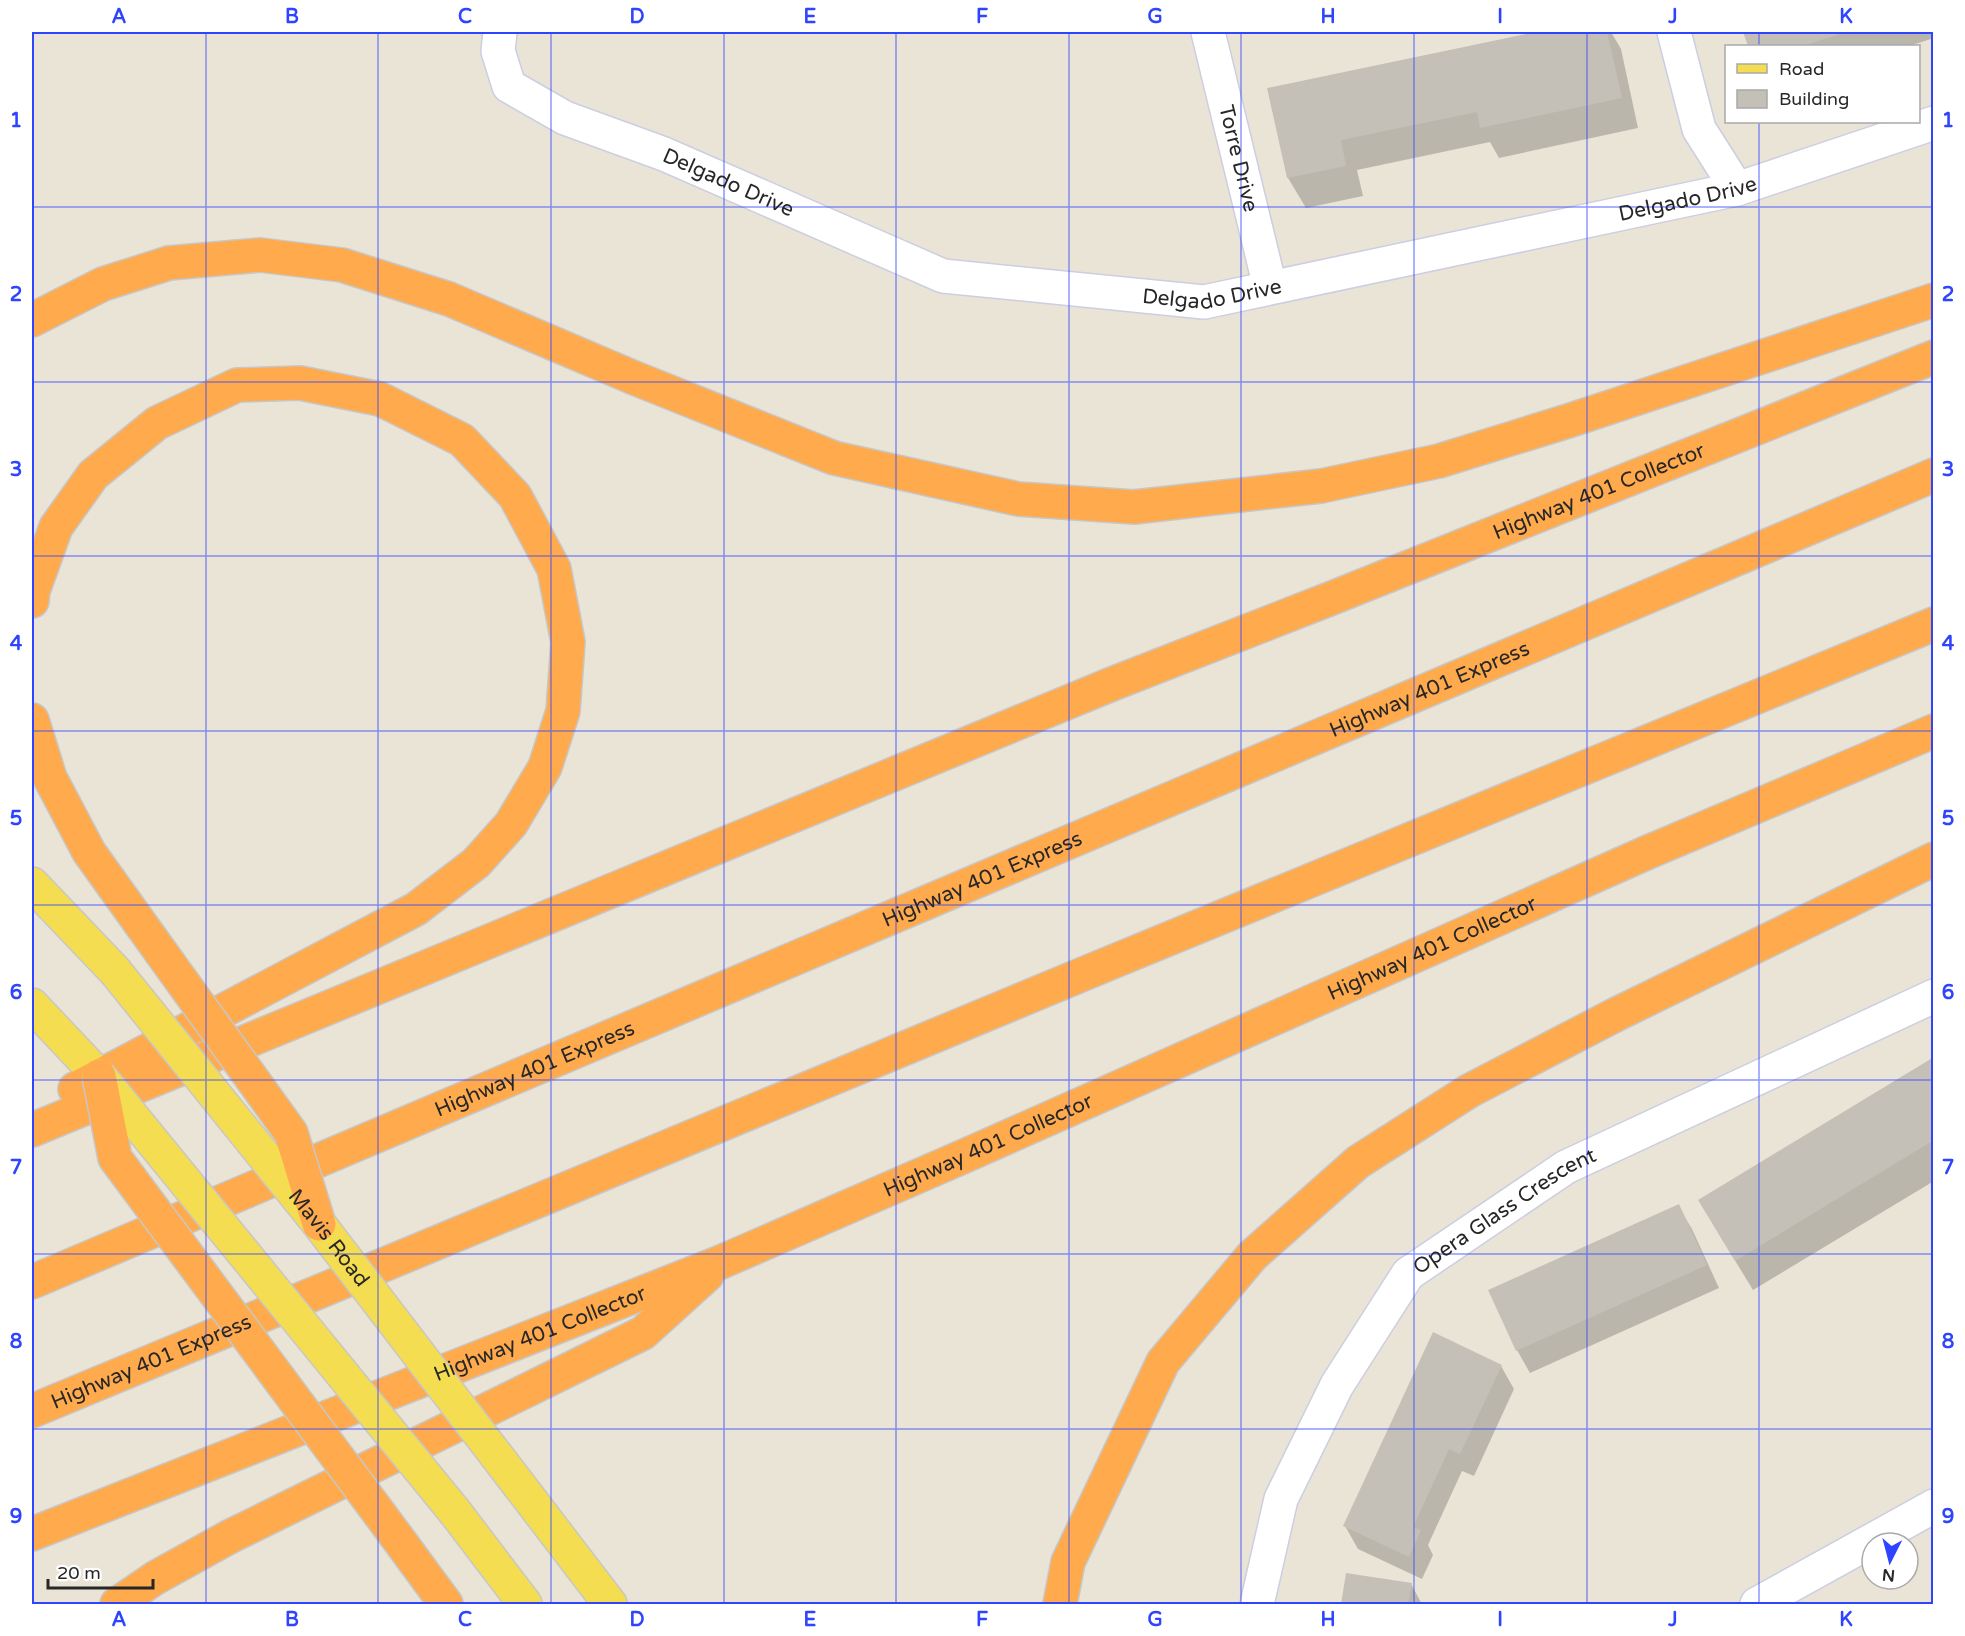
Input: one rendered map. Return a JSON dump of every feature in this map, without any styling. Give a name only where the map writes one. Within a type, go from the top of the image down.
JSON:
[{"type":"highway","points":[[32,320],[103,284],[169,263],[260,255],[342,265],[449,299],[632,377],[834,458],[1017,499],[1134,507],[1321,486],[1440,461],[1934,300]]},
{"type":"highway","name":"Highway 401 Collector","points":[[32,1130],[1112,684],[1934,357]]},
{"type":"highway","points":[[32,601],[33,591],[56,527],[93,475],[111,460],[157,423],[237,385],[300,382],[380,399],[462,440],[515,496],[554,569],[568,642],[563,711],[545,767],[511,824],[476,863],[416,909],[32,1112]]},
{"type":"highway","name":"Highway 401 Express","points":[[32,1282],[1934,475]]},
{"type":"highway","name":"Highway 401 Express","points":[[32,1411],[1105,965],[1934,624]]},
{"type":"highway","points":[[32,720],[50,778],[89,852],[291,1133],[319,1224]]},
{"type":"highway","name":"Highway 401 Collector","points":[[32,1534],[721,1262],[1646,853],[1934,731]]},
{"type":"highway","points":[[1060,1605],[1068,1562],[1163,1362],[1252,1256],[1358,1162],[1469,1091],[1615,1015],[1934,859]]},
{"type":"highway","points":[[99,1076],[115,1158],[446,1605]]},
{"type":"highway","points":[[117,1605],[155,1578],[229,1538],[643,1333],[721,1262]]},
{"type":"main road","name":"Mavis Road","points":[[32,884],[115,970],[319,1224],[610,1605]]},
{"type":"main road","points":[[32,1005],[99,1076],[455,1512],[525,1605]]},
{"type":"street","name":"Delgado Drive","points":[[500,32],[498,51],[509,86],[565,118],[664,154],[943,276],[1204,302],[1737,189],[1934,123]]},
{"type":"street","name":"Torre Drive","points":[[1208,32],[1270,287]]},
{"type":"street","points":[[1674,32],[1699,129],[1737,189]]},
{"type":"street","name":"Opera Glass Crescent","points":[[1257,1605],[1281,1499],[1337,1385],[1408,1274],[1566,1167],[1934,996]]},
{"type":"street","points":[[1757,1605],[1934,1506]]},
{"type":"building","points":[[1536,32],[1607,32],[1622,98],[1480,128],[1477,112],[1341,140],[1346,166],[1287,178],[1267,88]]},
{"type":"building","points":[[1743,32],[1846,32],[1806,45],[1748,45]]},
{"type":"building","points":[[1934,1057],[1934,1140],[1735,1261],[1698,1200]]},
{"type":"building","points":[[1679,1204],[1707,1265],[1516,1351],[1488,1290]]},
{"type":"building","points":[[1433,1332],[1502,1365],[1460,1454],[1449,1449],[1413,1527],[1421,1530],[1409,1557],[1343,1526]]},
{"type":"building","points":[[1346,1573],[1412,1583],[1408,1604],[1341,1604]]}]
